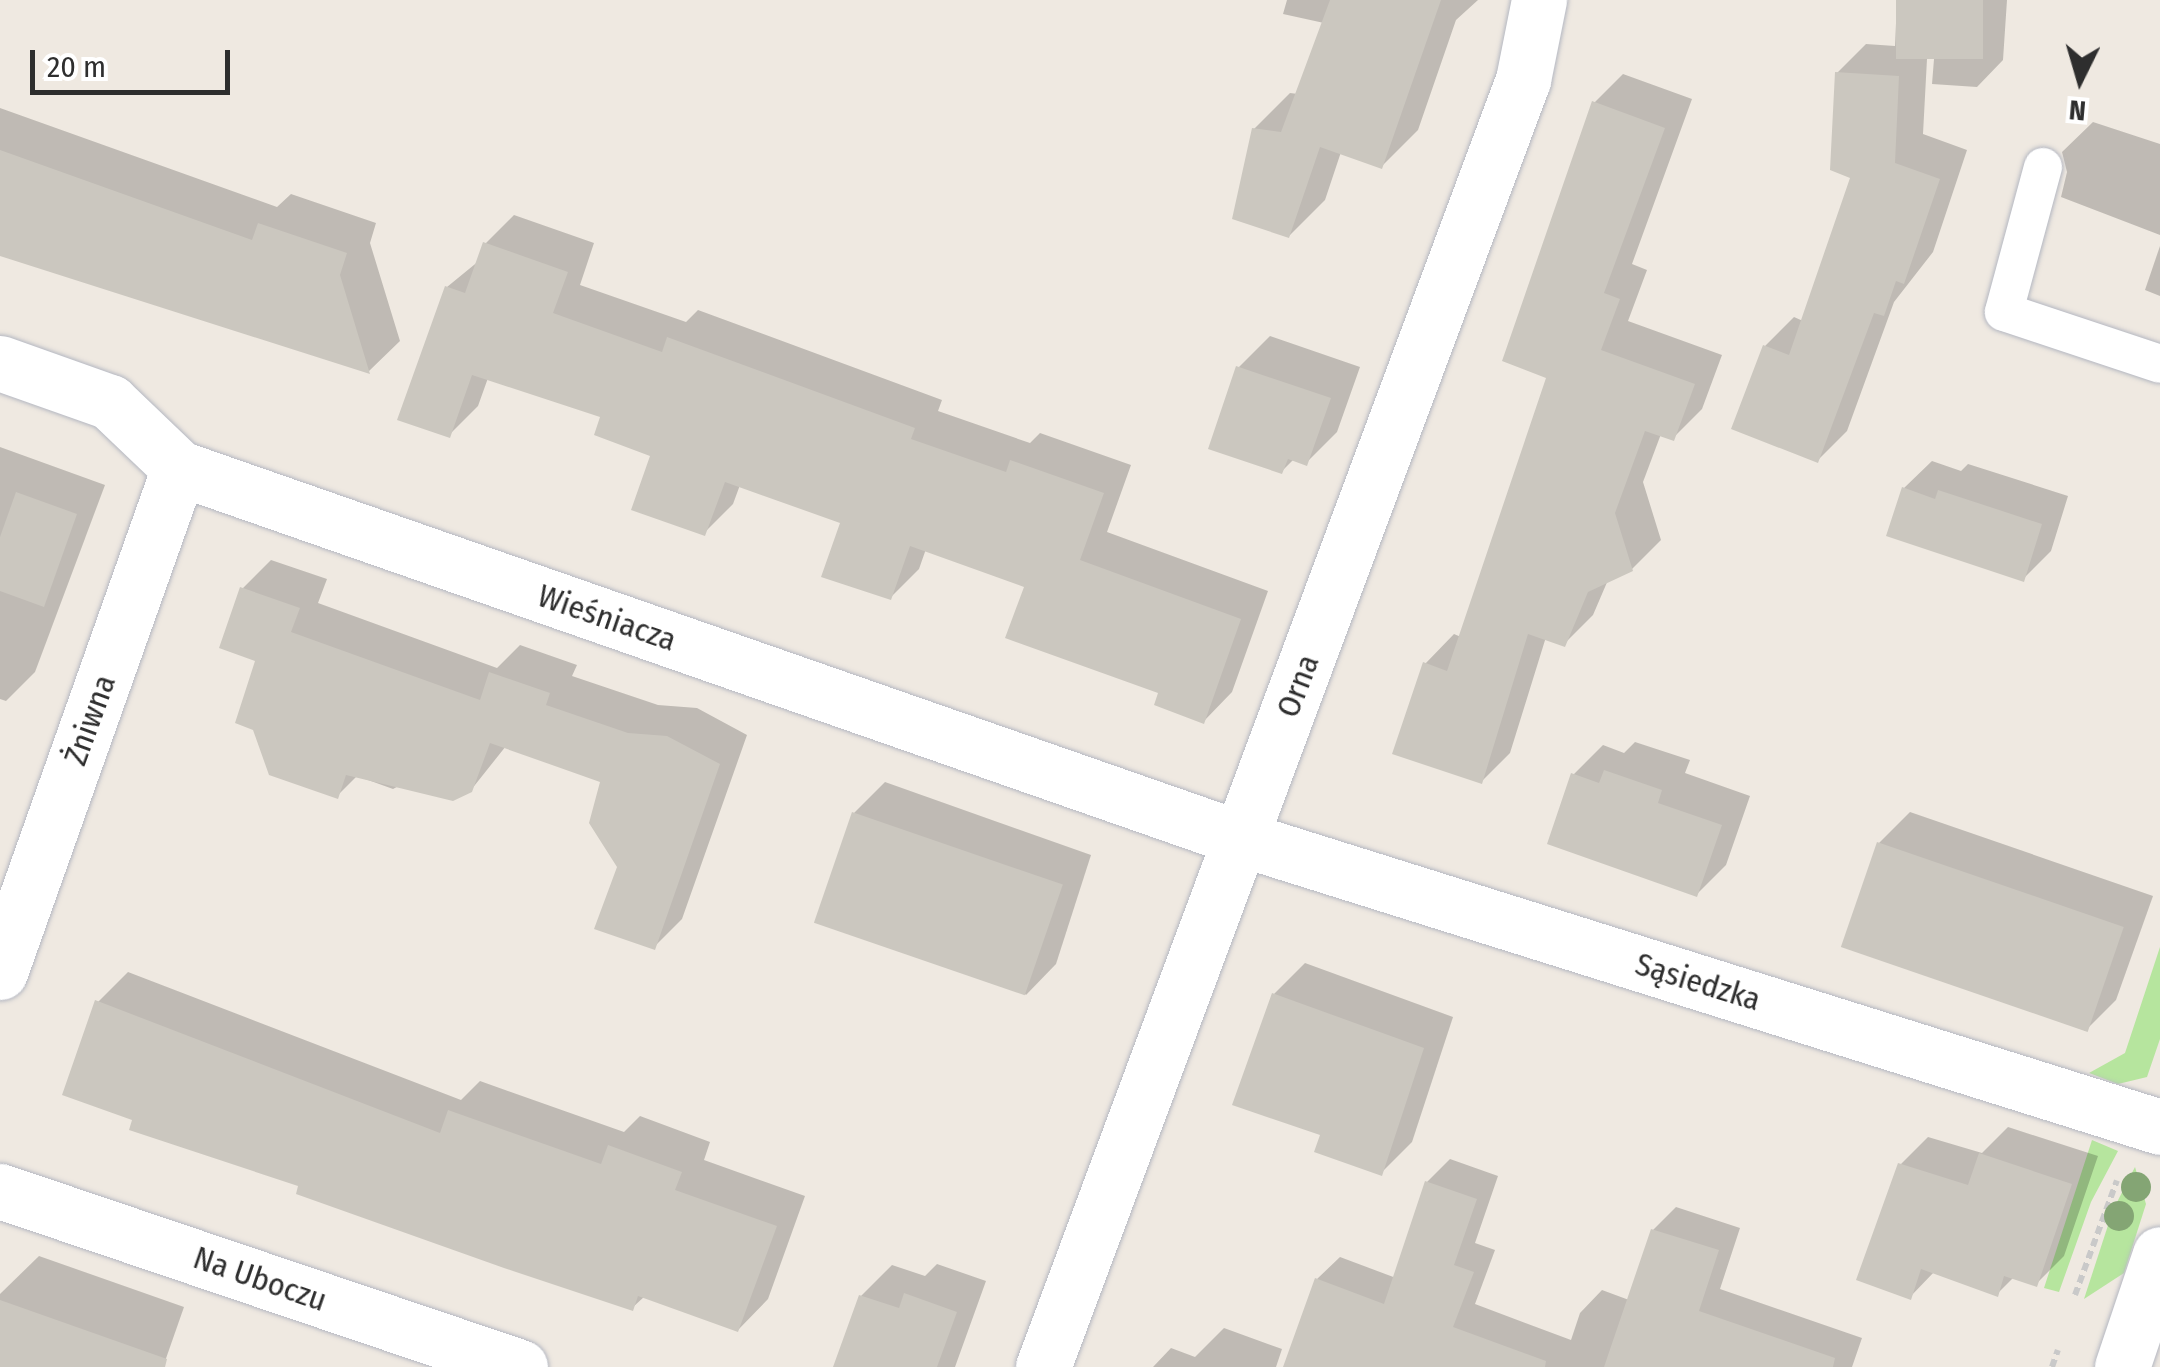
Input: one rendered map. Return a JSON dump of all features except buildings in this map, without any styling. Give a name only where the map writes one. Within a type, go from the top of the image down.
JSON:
[{"type":"street","name":"Orna","points":[[1043,1367],[1236,838],[1523,80],[1539,0]]},
{"type":"street","name":"Wieśniacza","points":[[0,363],[110,402],[179,468],[1236,838]]},
{"type":"street","name":"Żniwna","points":[[0,972],[179,468]]},
{"type":"street","name":"Sąsiedzka","points":[[1236,838],[2160,1127]]},
{"type":"street","name":"Na Uboczu","points":[[0,1191],[520,1367]]},
{"type":"street","points":[[2122,1367],[2160,1254]]},
{"type":"lane","points":[[2043,167],[2004,312],[2160,364]]},
{"type":"green space","points":[[2160,947],[2160,1039],[2147,1077],[2118,1084],[2089,1073],[2125,1053]]},
{"type":"green space","points":[[2092,1140],[2118,1151],[2091,1202],[2059,1292],[2044,1288]]},
{"type":"green space","points":[[2135,1167],[2146,1204],[2124,1273],[2084,1299],[2113,1210]]}]
